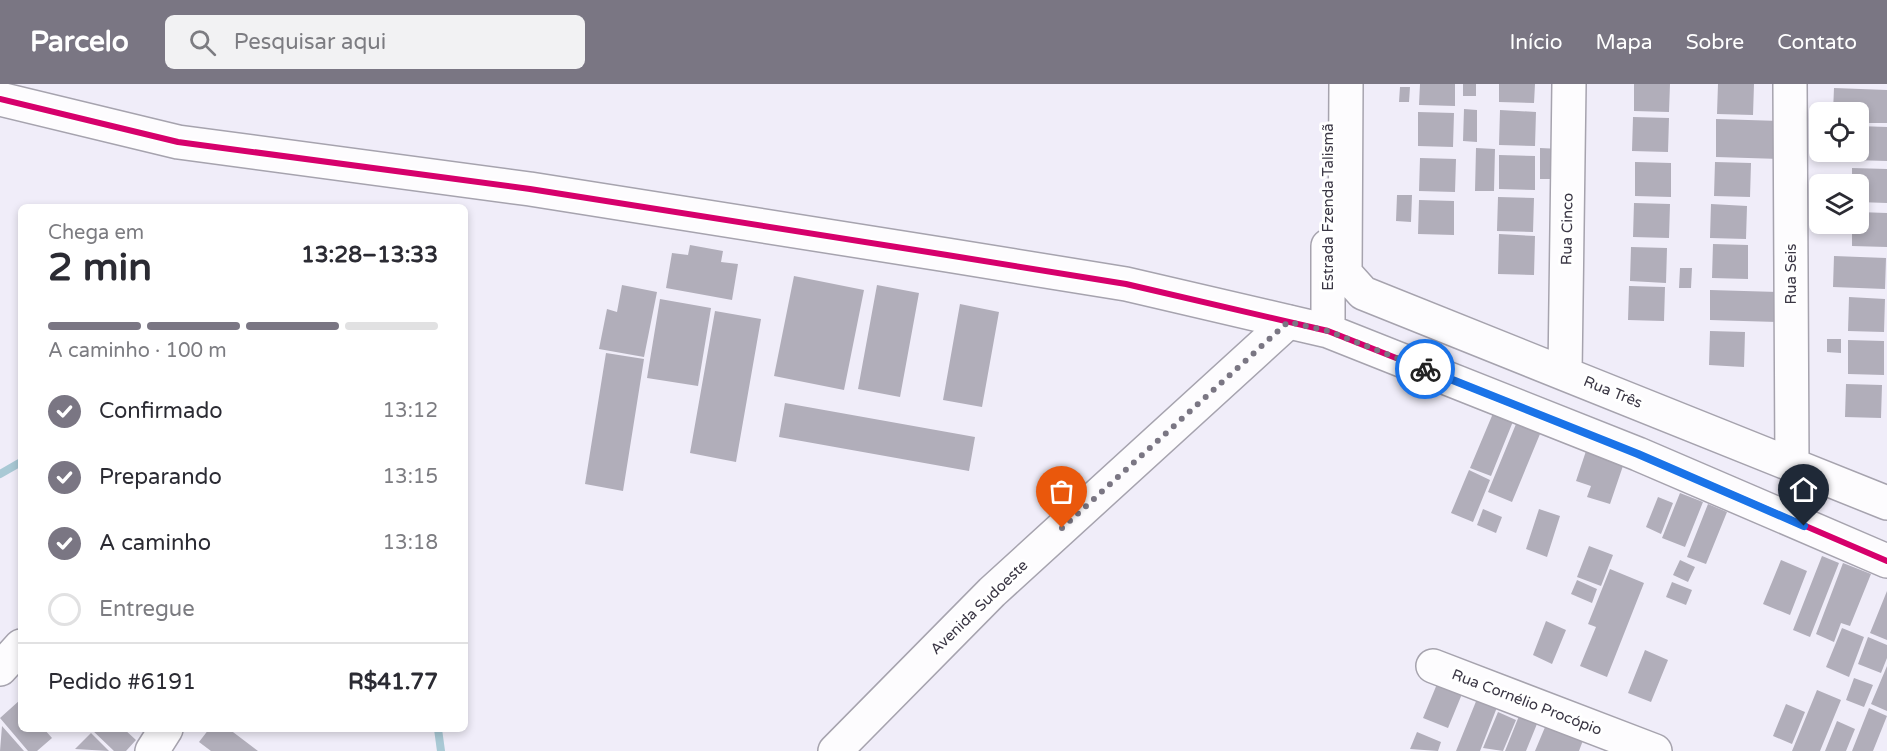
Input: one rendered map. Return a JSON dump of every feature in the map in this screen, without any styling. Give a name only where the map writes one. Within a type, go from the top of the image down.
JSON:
[{"type":"street","name":"Estrada Fzenda Talismã","points":[[1327,84],[1328,331]]},
{"type":"street","name":"Rua Três","points":[[1346,84],[1345,273],[1363,293],[1887,503]]},
{"type":"street","name":"Rua Cinco","points":[[1565,373],[1569,84]]},
{"type":"street","name":"Rua Seis","points":[[1790,84],[1791,464]]},
{"type":"street","points":[[0,99],[178,142],[530,189],[947,255],[1126,285],[1328,331],[1638,454],[1887,561]]},
{"type":"street","name":"Avenida Sudoeste","points":[[835,751],[992,592],[1288,322]]},
{"type":"street","points":[[0,669],[18,649]]},
{"type":"street","name":"Rua Cornélio Procópio","points":[[1433,666],[1655,751]]},
{"type":"street","points":[[152,751],[164,732]]},
{"type":"building","points":[[1420,84],[1455,84],[1455,106],[1419,105]]},
{"type":"building","points":[[1463,84],[1476,84],[1476,96],[1463,96]]},
{"type":"building","points":[[1499,84],[1535,84],[1534,103],[1499,102]]},
{"type":"building","points":[[1634,84],[1670,84],[1669,112],[1634,111]]},
{"type":"building","points":[[1718,84],[1754,84],[1753,115],[1717,114]]},
{"type":"building","points":[[1400,87],[1410,87],[1409,102],[1399,102]]},
{"type":"building","points":[[1834,88],[1887,90],[1887,123],[1869,123],[1869,102],[1833,102]]},
{"type":"building","points":[[1464,109],[1477,110],[1477,142],[1463,141]]},
{"type":"building","points":[[1500,110],[1536,112],[1535,146],[1499,145]]},
{"type":"building","points":[[1418,112],[1454,113],[1453,147],[1418,146]]},
{"type":"building","points":[[1633,117],[1669,118],[1668,152],[1632,151]]},
{"type":"building","points":[[1716,119],[1781,121],[1780,159],[1716,157]]},
{"type":"building","points":[[1869,126],[1887,127],[1887,161],[1869,160]]},
{"type":"building","points":[[1476,148],[1495,149],[1494,191],[1475,191]]},
{"type":"building","points":[[1540,148],[1561,149],[1560,179],[1540,179]]},
{"type":"building","points":[[1499,155],[1535,156],[1535,190],[1499,189]]},
{"type":"building","points":[[1420,158],[1456,159],[1455,192],[1419,191]]},
{"type":"building","points":[[1635,162],[1671,163],[1671,197],[1635,196]]},
{"type":"building","points":[[1715,162],[1751,163],[1750,197],[1714,196]]},
{"type":"building","points":[[1852,168],[1887,169],[1887,203],[1869,202],[1869,174],[1852,174]]},
{"type":"building","points":[[1397,195],[1412,195],[1411,222],[1396,221]]},
{"type":"building","points":[[1498,197],[1534,198],[1533,232],[1497,231]]},
{"type":"building","points":[[1419,200],[1454,201],[1454,235],[1418,234]]},
{"type":"building","points":[[1634,203],[1670,204],[1669,238],[1633,237]]},
{"type":"building","points":[[1711,204],[1747,206],[1746,239],[1710,238]]},
{"type":"building","points":[[1869,212],[1887,213],[1887,247],[1852,246],[1852,234],[1869,234]]},
{"type":"building","points":[[1499,234],[1535,236],[1534,275],[1498,274]]},
{"type":"building","points":[[1713,244],[1748,245],[1748,279],[1712,278]]},
{"type":"building","points":[[690,245],[723,251],[721,262],[738,264],[732,300],[666,288],[672,253],[688,255]]},
{"type":"building","points":[[1631,247],[1667,248],[1666,283],[1630,281]]},
{"type":"building","points":[[1834,256],[1886,258],[1885,289],[1833,287]]},
{"type":"building","points":[[1680,268],[1692,268],[1691,288],[1679,288]]},
{"type":"building","points":[[794,276],[864,290],[844,390],[774,376]]},
{"type":"building","points":[[622,285],[657,292],[644,357],[599,349],[607,309],[617,312]]},
{"type":"building","points":[[877,285],[919,293],[900,397],[858,389]]},
{"type":"building","points":[[1629,286],[1665,287],[1664,321],[1628,320]]},
{"type":"building","points":[[1710,290],[1778,292],[1777,322],[1710,320]]},
{"type":"building","points":[[1849,297],[1885,299],[1884,332],[1848,331]]},
{"type":"building","points":[[660,299],[711,308],[698,386],[647,378]]},
{"type":"building","points":[[960,304],[999,312],[982,407],[943,400]]},
{"type":"building","points":[[715,311],[761,319],[736,462],[690,453]]},
{"type":"building","points":[[1710,331],[1745,332],[1744,367],[1709,365]]},
{"type":"building","points":[[1827,339],[1841,339],[1841,353],[1827,352]]},
{"type":"building","points":[[1848,340],[1884,341],[1884,375],[1848,374]]},
{"type":"building","points":[[606,353],[644,359],[623,491],[585,484]]},
{"type":"building","points":[[1846,384],[1882,385],[1881,418],[1845,417]]},
{"type":"building","points":[[785,403],[975,437],[969,471],[779,437]]},
{"type":"building","points":[[1494,411],[1514,419],[1491,476],[1470,468]]},
{"type":"building","points":[[1516,424],[1540,434],[1512,502],[1488,492]]},
{"type":"building","points":[[1587,448],[1625,460],[1610,504],[1587,497],[1591,486],[1576,481]]},
{"type":"building","points":[[1469,470],[1490,480],[1473,522],[1451,513]]},
{"type":"building","points":[[1680,493],[1703,502],[1685,547],[1662,538]]},
{"type":"building","points":[[1658,497],[1673,503],[1661,534],[1646,527]]},
{"type":"building","points":[[1708,504],[1727,512],[1706,564],[1687,557]]},
{"type":"building","points":[[1483,509],[1502,517],[1496,533],[1477,525]]},
{"type":"building","points":[[1539,509],[1560,516],[1547,557],[1526,549]]},
{"type":"building","points":[[1589,546],[1613,555],[1601,586],[1577,577]]},
{"type":"building","points":[[1822,556],[1839,563],[1810,637],[1793,630]]},
{"type":"building","points":[[1680,560],[1695,567],[1688,582],[1673,575]]},
{"type":"building","points":[[1781,560],[1807,571],[1790,615],[1763,604]]},
{"type":"building","points":[[1843,563],[1871,574],[1850,626],[1841,623],[1834,642],[1816,634]]},
{"type":"building","points":[[1610,569],[1644,583],[1607,677],[1580,666],[1596,627],[1588,624]]},
{"type":"building","points":[[1577,580],[1597,589],[1592,603],[1571,594]]},
{"type":"building","points":[[1672,582],[1692,590],[1686,605],[1666,597]]},
{"type":"building","points":[[1887,591],[1887,640],[1870,633]]},
{"type":"building","points":[[1546,621],[1566,630],[1552,664],[1533,655]]},
{"type":"building","points":[[1842,628],[1864,637],[1849,677],[1826,667]]},
{"type":"building","points":[[1868,637],[1887,645],[1887,658],[1881,673],[1858,664]]},
{"type":"building","points":[[1645,650],[1668,660],[1651,702],[1628,693]]},
{"type":"building","points":[[1887,666],[1887,711],[1871,704]]},
{"type":"building","points":[[1854,678],[1873,685],[1864,707],[1846,700]]},
{"type":"building","points":[[1437,684],[1462,694],[1448,728],[1423,718]]},
{"type":"building","points":[[1481,689],[1501,697],[1480,751],[1456,751]]},
{"type":"building","points":[[1817,690],[1841,700],[1820,751],[1792,751]]},
{"type":"building","points":[[18,702],[18,732],[47,732],[52,738],[37,751],[28,751],[0,718]]},
{"type":"building","points":[[1786,704],[1805,712],[1792,744],[1773,736]]},
{"type":"building","points":[[1523,706],[1541,714],[1526,751],[1505,751]]},
{"type":"building","points":[[1869,708],[1887,716],[1873,751],[1852,751]]},
{"type":"building","points":[[1498,712],[1516,720],[1503,751],[1483,748]]},
{"type":"building","points":[[1548,720],[1585,735],[1579,751],[1535,751]]},
{"type":"building","points":[[1837,721],[1855,729],[1846,751],[1825,751]]},
{"type":"building","points":[[2,726],[24,751],[0,751]]},
{"type":"building","points":[[94,732],[127,732],[136,740],[126,751],[114,751]]},
{"type":"building","points":[[207,732],[233,732],[258,751],[211,751],[199,742]]},
{"type":"building","points":[[1417,732],[1441,742],[1438,751],[1410,749]]},
{"type":"building","points":[[91,733],[109,751],[75,749]]},
{"type":"waterway","points":[[0,474],[18,464]]},
{"type":"waterway","points":[[438,732],[441,751]]},
{"type":"cycle path","points":[[0,99],[178,142],[530,189],[1126,284],[1328,331],[1638,454],[1887,561]]},
{"type":"way so far","points":[[1062,528],[1288,322],[1328,331],[1425,369]]},
{"type":"route","points":[[1425,369],[1638,454],[1804,526]]}]
